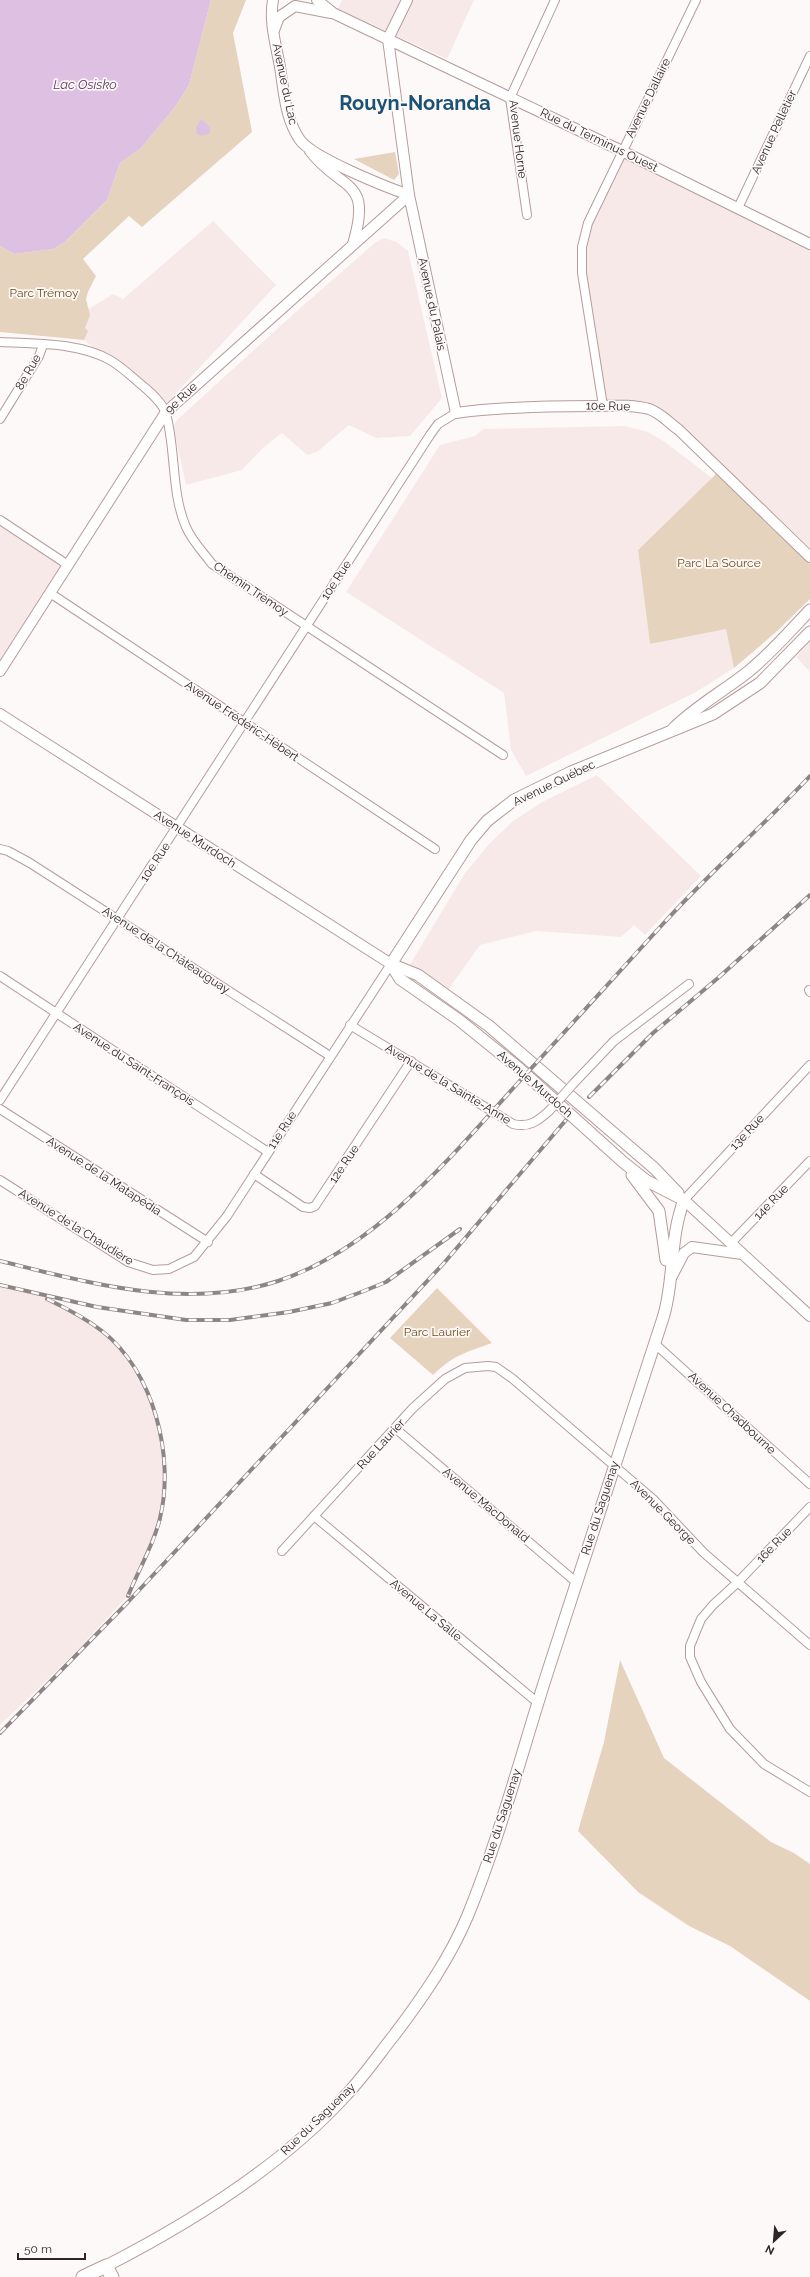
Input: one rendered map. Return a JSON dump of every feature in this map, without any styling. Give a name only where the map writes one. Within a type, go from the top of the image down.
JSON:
[{"type":"highway","name":"Rue du Saguenay","points":[[83,2277],[109,2272]]},
{"type":"main road","name":"Avenue Québec","points":[[672,730],[691,712],[758,664],[810,610]]},
{"type":"main road","name":"Avenue Québec","points":[[391,964],[471,840],[488,821],[514,800],[533,790],[672,730],[698,722],[750,691],[771,673],[810,632]]},
{"type":"main road","name":"Avenue Murdoch","points":[[391,964],[400,979],[459,1020],[509,1060],[615,1155],[646,1180],[684,1200]]},
{"type":"main road","name":"Avenue Murdoch","points":[[391,964],[418,975],[489,1026],[654,1168],[684,1200]]},
{"type":"main road","points":[[615,1155],[639,1182],[659,1211],[666,1251],[667,1291]]},
{"type":"main road","name":"Rue du Saguenay","points":[[109,2272],[144,2246],[211,2206],[276,2159],[346,2095],[371,2066],[413,2011],[437,1975],[467,1916],[500,1826],[576,1582],[664,1314],[674,1231],[684,1200]]},
{"type":"street","name":"Avenue du Lac","points":[[273,0],[271,11],[273,32],[288,114],[297,134],[306,146],[375,183],[409,195]]},
{"type":"street","points":[[317,0],[333,13]]},
{"type":"street","points":[[388,39],[407,0]]},
{"type":"street","name":"Avenue Horne","points":[[528,215],[510,98],[555,0]]},
{"type":"street","name":"Avenue Dallaire","points":[[603,406],[582,273],[582,246],[588,223],[696,0]]},
{"type":"street","points":[[273,32],[279,17],[295,6],[333,13]]},
{"type":"street","name":"Rue du Terminus Ouest","points":[[333,13],[622,151],[810,244]]},
{"type":"street","name":"Avenue du Palais","points":[[388,39],[409,195],[456,413]]},
{"type":"street","name":"Avenue Pelletier","points":[[738,208],[810,56]]},
{"type":"street","points":[[306,146],[322,167],[347,182],[356,194],[360,213],[353,245]]},
{"type":"street","name":"9e Rue","points":[[0,671],[166,412],[409,195]]},
{"type":"street","name":"Chemin Trémoy","points":[[0,342],[43,345],[89,352],[108,359],[125,371],[154,396],[166,412],[180,505],[186,526],[212,564],[502,755]]},
{"type":"street","name":"8e Rue","points":[[0,419],[39,356],[43,345]]},
{"type":"street","name":"10e Rue","points":[[0,1100],[438,424],[456,413],[483,409],[603,406],[637,407],[661,415],[704,453],[810,557]]},
{"type":"street","points":[[0,520],[68,565]]},
{"type":"street","name":"Avenue Frédéric-Hébert","points":[[50,593],[435,849]]},
{"type":"street","name":"Avenue Murdoch","points":[[0,714],[391,964]]},
{"type":"street","name":"Avenue de la Châteauguay","points":[[0,849],[8,851],[30,862],[330,1056]]},
{"type":"street","name":"11e Rue","points":[[153,1270],[169,1269],[187,1262],[194,1257],[208,1242],[391,964]]},
{"type":"street","name":"Avenue du Saint-François","points":[[0,976],[268,1152]]},
{"type":"street","name":"Avenue de la Sainte-Anne","points":[[350,1025],[513,1124],[520,1126],[534,1123],[548,1111],[614,1041],[689,984]]},
{"type":"street","name":"12e Rue","points":[[254,1174],[303,1207],[310,1208],[315,1206],[411,1061]]},
{"type":"street","name":"13e Rue","points":[[684,1200],[810,1065]]},
{"type":"street","name":"Avenue de la Matapédia","points":[[0,1109],[208,1242]]},
{"type":"street","name":"14e Rue","points":[[731,1243],[810,1161]]},
{"type":"street","name":"Avenue de la Chaudière","points":[[0,1180],[128,1262],[153,1270]]},
{"type":"street","name":"Avenue Murdoch","points":[[684,1200],[810,1316]]},
{"type":"street","points":[[667,1291],[676,1267],[684,1253],[692,1247],[742,1254]]},
{"type":"street","name":"Avenue Chadbourne","points":[[654,1343],[810,1484]]},
{"type":"street","name":"Avenue George","points":[[496,1367],[513,1379],[653,1499],[683,1532],[737,1583],[810,1645]]},
{"type":"street","name":"Rue Laurier","points":[[282,1551],[396,1429],[413,1408],[456,1372],[464,1368],[496,1367]]},
{"type":"street","name":"Avenue MacDonald","points":[[396,1429],[576,1582]]},
{"type":"street","name":"16e Rue","points":[[810,1507],[737,1583],[713,1605],[701,1619],[690,1646],[690,1657],[701,1682],[730,1730],[764,1764],[810,1792]]},
{"type":"street","name":"Avenue La Salle","points":[[314,1516],[538,1703]]},
{"type":"shaded area","points":[[342,0],[474,0],[447,59],[338,9]]},
{"type":"shaded area","points":[[622,151],[810,244],[810,548],[675,419],[656,405],[639,401],[603,406],[582,247]]},
{"type":"shaded area","points":[[213,221],[276,285],[167,403],[84,340],[84,312],[113,294],[123,299]]},
{"type":"shaded area","points":[[384,238],[397,242],[408,251],[442,398],[410,436],[376,438],[349,425],[317,452],[307,455],[282,433],[264,447],[242,470],[186,485],[173,426],[178,419],[299,309],[376,242]]},
{"type":"shaded area","points":[[625,426],[648,432],[665,442],[712,478],[638,550],[650,644],[726,628],[734,668],[696,692],[526,776],[511,750],[504,693],[346,592],[440,445],[475,436],[483,429]]},
{"type":"shaded area","points":[[0,520],[68,565],[0,671]]},
{"type":"shaded area","points":[[810,642],[810,672],[796,657]]},
{"type":"shaded area","points":[[597,775],[701,876],[645,935],[634,925],[621,937],[536,931],[480,945],[448,990],[409,966],[465,873],[489,844],[513,821],[544,801]]},
{"type":"shaded area","points":[[0,1285],[34,1293],[70,1310],[103,1332],[122,1352],[149,1397],[157,1419],[162,1438],[166,1486],[156,1535],[128,1596],[66,1662],[0,1725]]},
{"type":"green space","name":"Parc Trémoy","points":[[211,0],[246,0],[233,33],[252,132],[142,227],[129,216],[83,259],[96,276],[86,299],[90,315],[85,328],[88,331],[84,340],[0,332],[0,246],[14,254],[54,249],[66,241],[107,200],[120,163],[141,148],[175,107],[189,85]]},
{"type":"green space","points":[[395,152],[399,174],[394,180],[354,159]]},
{"type":"green space","name":"Parc La Source","points":[[720,470],[810,564],[810,599],[775,633],[734,668],[726,629],[650,644],[638,550]]},
{"type":"green space","name":"Parc Laurier","points":[[437,1288],[492,1343],[454,1358],[433,1375],[390,1338]]},
{"type":"green space","points":[[620,1660],[664,1758],[771,1842],[794,1853],[810,1864],[810,2001],[730,1946],[689,1926],[638,1892],[578,1831],[604,1742]]},
{"type":"water","name":"Lac Osisko","points":[[0,0],[211,0],[189,85],[175,107],[141,148],[120,163],[107,200],[66,241],[54,249],[14,254],[0,246]]},
{"type":"water","points":[[201,119],[210,127],[210,133],[202,136],[197,134],[196,128]]},
{"type":"railway","points":[[0,1261],[103,1285],[173,1294],[208,1294],[243,1290],[278,1281],[313,1266],[347,1247],[379,1224],[438,1170],[680,906],[810,776]]},
{"type":"railway","points":[[589,1097],[653,1033],[718,978],[810,895]]},
{"type":"railway","points":[[0,1733],[128,1602],[444,1263],[566,1120]]},
{"type":"railway","points":[[0,1285],[97,1307],[186,1320],[230,1320],[289,1312],[332,1303],[364,1291],[386,1282],[460,1229]]},
{"type":"railway","points":[[47,1299],[89,1322],[102,1331],[120,1348],[135,1369],[147,1392],[156,1417],[162,1443],[165,1469],[164,1494],[160,1518],[154,1538],[128,1596]]},
{"type":"district","name":"Rouyn-Noranda","points":[[415,103]]}]
